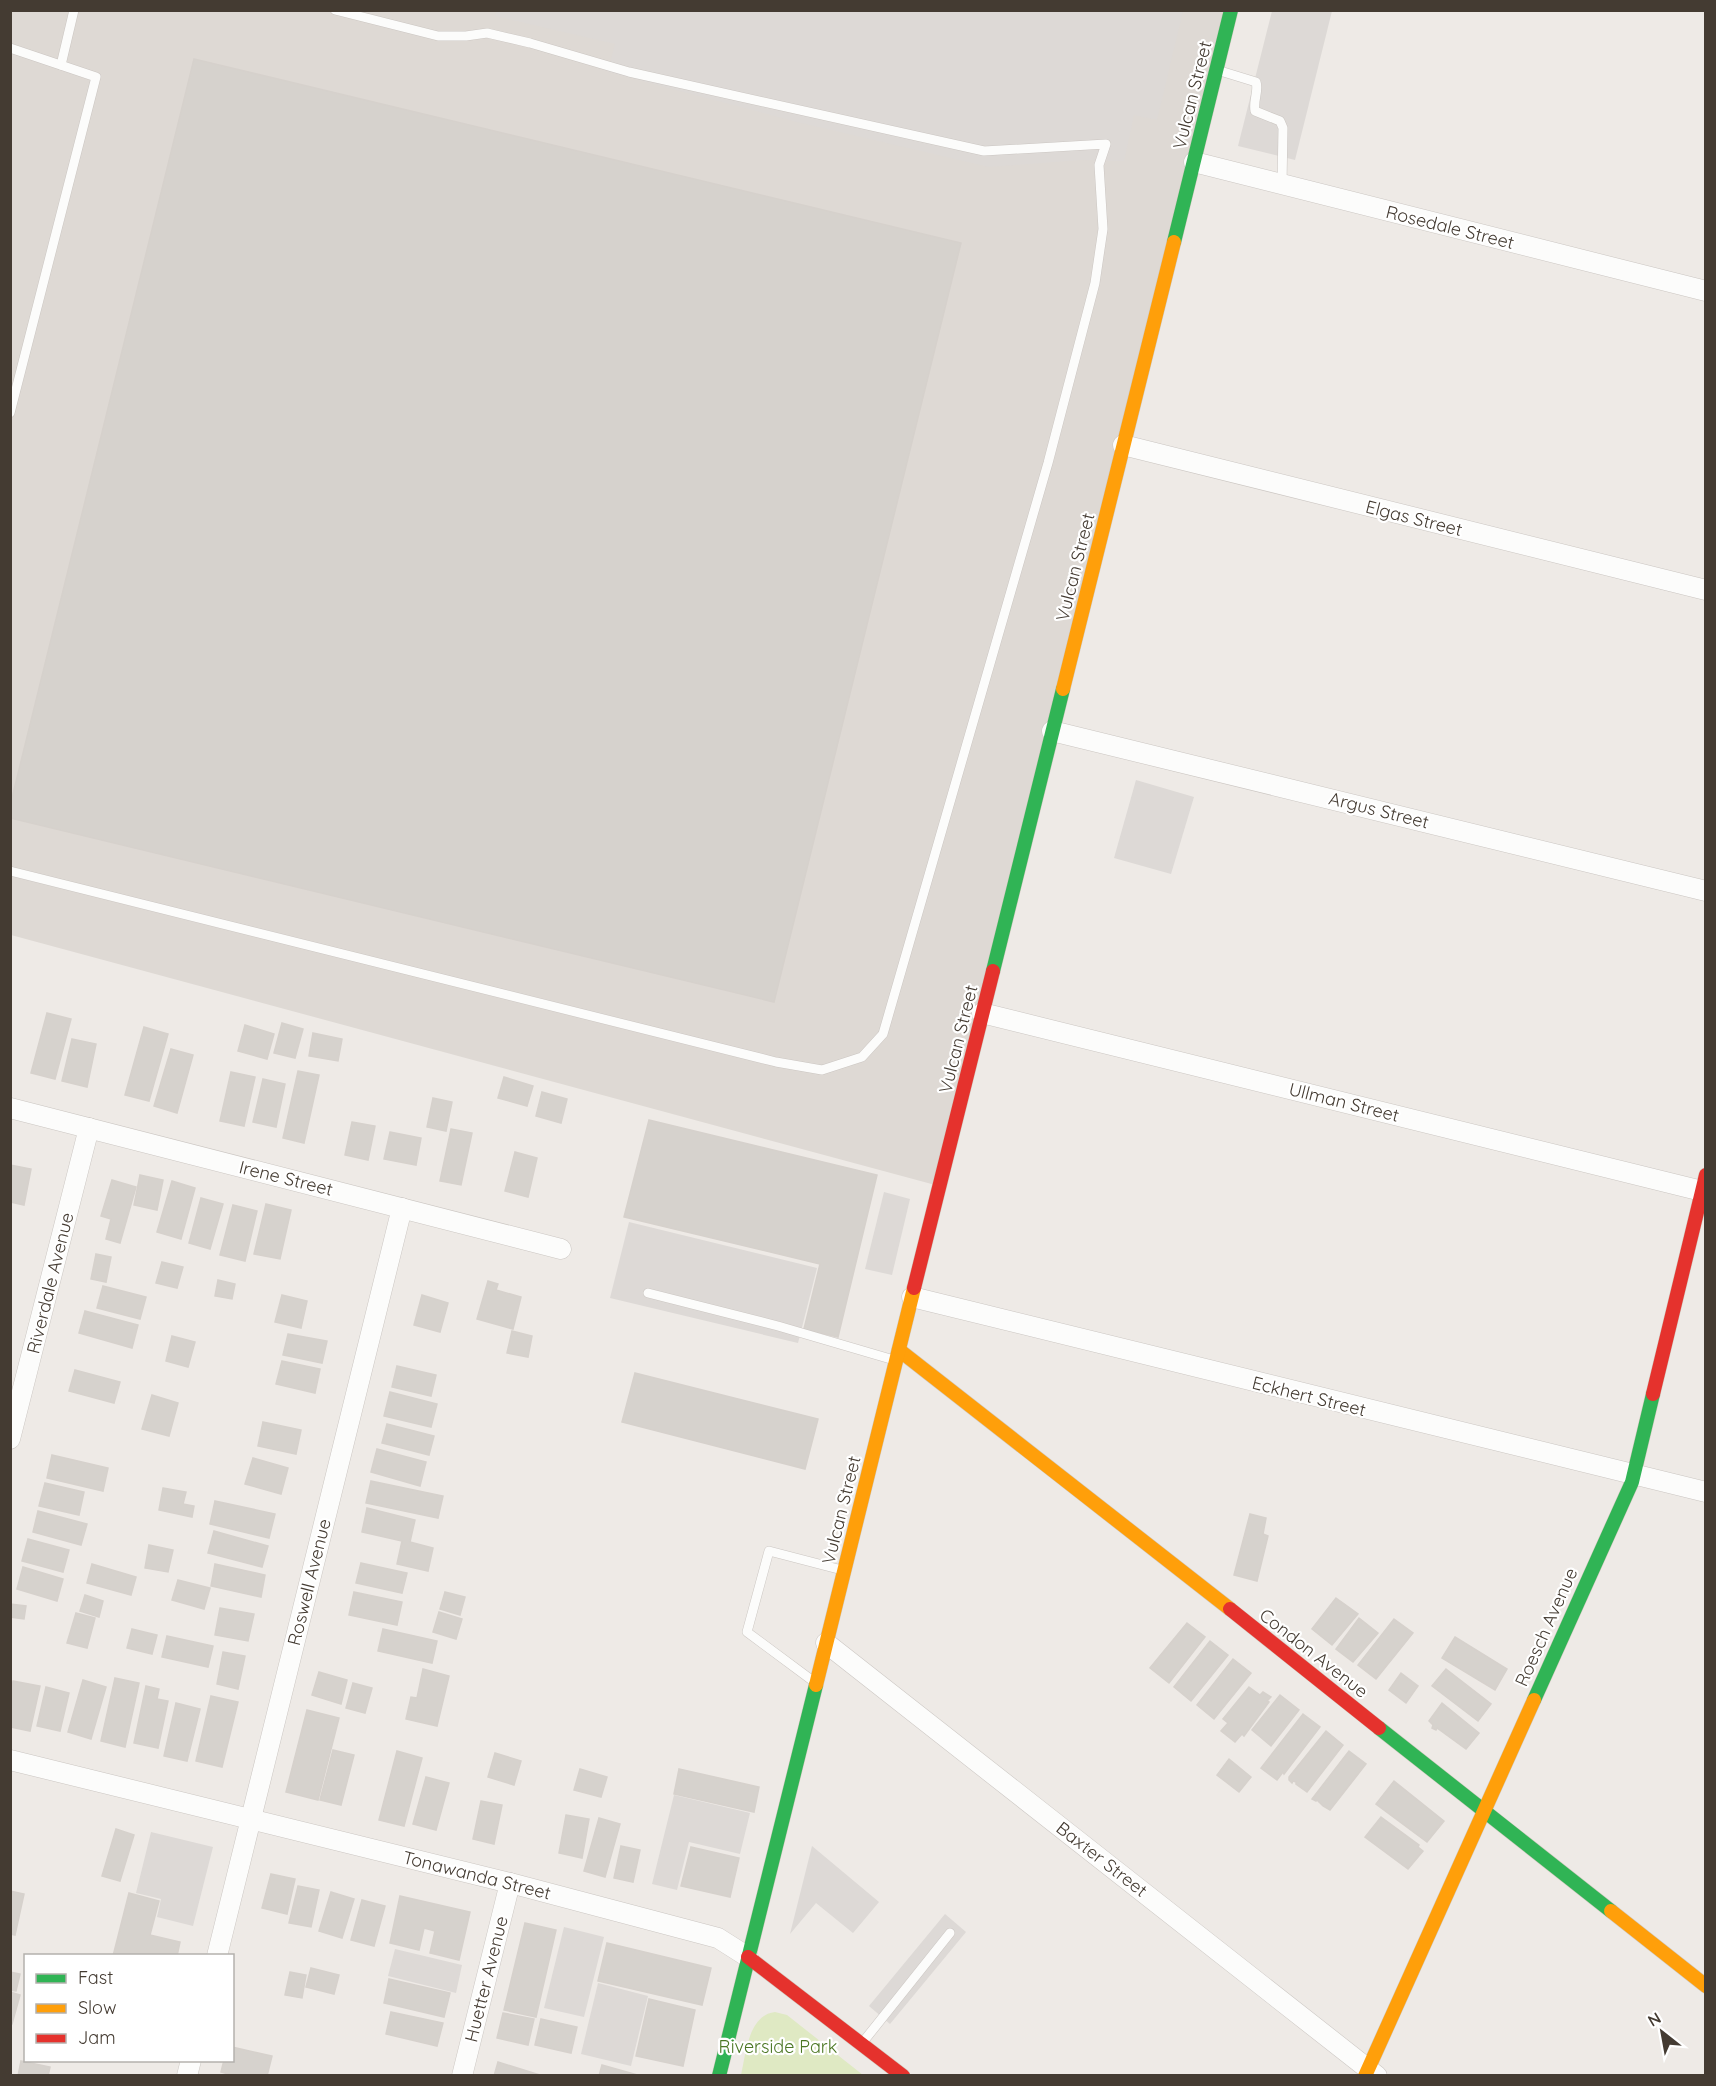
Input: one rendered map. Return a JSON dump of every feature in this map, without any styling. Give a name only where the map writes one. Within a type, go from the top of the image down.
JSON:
[{"type":"street","name":"Vulcan Street","points":[[719,2076],[1231,10]]},
{"type":"street","name":"Rosedale Street","points":[[1194,162],[1706,291]]},
{"type":"street","name":"Elgas Street","points":[[1124,445],[1706,590]]},
{"type":"street","name":"Argus Street","points":[[1052,731],[1706,891]]},
{"type":"street","name":"Ullman Street","points":[[982,1013],[1704,1186]]},
{"type":"street","name":"Irene Street","points":[[10,1108],[561,1249]]},
{"type":"street","name":"Riverdale Avenue","points":[[10,1439],[89,1128]]},
{"type":"street","name":"Roesch Avenue","points":[[1370,2073],[1634,1474],[1704,1186]]},
{"type":"street","name":"Roswell Avenue","points":[[218,1954],[402,1208]]},
{"type":"street","name":"Eckhert Street","points":[[912,1297],[1706,1492]]},
{"type":"street","name":"Condon Avenue","points":[[897,1356],[1107,1512],[1706,1986]]},
{"type":"street","name":"Baxter Street","points":[[826,1643],[1370,2073]]},
{"type":"street","name":"Tonawanda Street","points":[[10,1760],[510,1883],[718,1938],[748,1957],[903,2076]]},
{"type":"street","name":"Huetter Avenue","points":[[462,2076],[510,1883]]},
{"type":"lane","points":[[61,66],[74,10]]},
{"type":"lane","points":[[10,870],[776,1062],[822,1070],[862,1057],[884,1034],[1048,463],[1095,283],[1103,229],[1099,165],[1106,144],[984,151],[629,72],[487,33],[438,36],[335,10]]},
{"type":"lane","points":[[10,48],[96,76],[10,413]]},
{"type":"lane","points":[[1217,69],[1256,82],[1258,87],[1254,104],[1255,111],[1280,121],[1283,128],[1282,185]]},
{"type":"lane","points":[[648,1293],[897,1356]]},
{"type":"lane","points":[[816,1683],[747,1632],[769,1551],[844,1570]]},
{"type":"lane","points":[[862,2044],[950,1933]]},
{"type":"shaded area","points":[[497,10],[1183,11],[1157,120],[1134,115],[1124,161],[1081,160],[989,167],[793,121],[608,72],[615,44],[495,16]]},
{"type":"shaded area","points":[[10,11],[1229,11],[939,1186],[11,935]]},
{"type":"shaded area","points":[[1272,11],[1332,11],[1295,160],[1238,146]]},
{"type":"shaded area","points":[[1136,780],[1194,797],[1171,874],[1114,858]]},
{"type":"shaded area","points":[[884,1192],[910,1199],[892,1275],[865,1269]]},
{"type":"shaded area","points":[[629,1222],[817,1268],[798,1343],[610,1298]]},
{"type":"shaded area","points":[[674,1795],[750,1813],[740,1854],[689,1842],[677,1890],[652,1884]]},
{"type":"shaded area","points":[[151,1832],[213,1847],[193,1926],[157,1917],[161,1899],[136,1893]]},
{"type":"shaded area","points":[[812,1846],[879,1902],[853,1933],[816,1903],[790,1934]]},
{"type":"shaded area","points":[[945,1914],[966,1932],[890,2024],[869,2006]]},
{"type":"shaded area","points":[[564,1927],[604,1937],[584,2017],[544,2008]]},
{"type":"shaded area","points":[[395,1949],[462,1965],[456,1993],[388,1976]]},
{"type":"shaded area","points":[[598,1983],[648,1996],[631,2066],[581,2054]]},
{"type":"green space","name":"Riverside Park","points":[[775,2012],[787,2015],[863,2075],[741,2075],[754,2028],[759,2020]]},
{"type":"building","points":[[194,59],[961,243],[774,1002],[10,818],[10,806]]},
{"type":"building","points":[[47,1013],[71,1019],[55,1079],[31,1073]]},
{"type":"building","points":[[282,1023],[303,1029],[295,1058],[274,1053]]},
{"type":"building","points":[[245,1025],[274,1034],[267,1059],[238,1051]]},
{"type":"building","points":[[144,1027],[168,1034],[149,1101],[125,1095]]},
{"type":"building","points":[[313,1033],[342,1039],[338,1061],[309,1056]]},
{"type":"building","points":[[72,1039],[96,1044],[87,1087],[62,1081]]},
{"type":"building","points":[[171,1049],[193,1055],[177,1113],[154,1106]]},
{"type":"building","points":[[298,1071],[319,1075],[304,1143],[283,1138]]},
{"type":"building","points":[[231,1072],[255,1077],[244,1126],[220,1121]]},
{"type":"building","points":[[504,1077],[533,1086],[527,1106],[498,1098]]},
{"type":"building","points":[[263,1079],[285,1084],[276,1127],[253,1122]]},
{"type":"building","points":[[542,1092],[567,1099],[561,1123],[536,1116]]},
{"type":"building","points":[[433,1098],[452,1102],[446,1131],[427,1127]]},
{"type":"building","points":[[649,1120],[877,1175],[838,1337],[804,1329],[820,1264],[624,1217]]},
{"type":"building","points":[[352,1122],[375,1126],[368,1160],[345,1155]]},
{"type":"building","points":[[451,1129],[472,1133],[461,1185],[440,1181]]},
{"type":"building","points":[[390,1132],[421,1138],[416,1165],[384,1159]]},
{"type":"building","points":[[515,1152],[537,1158],[528,1197],[505,1191]]},
{"type":"building","points":[[10,1165],[31,1169],[24,1205],[10,1202]]},
{"type":"building","points":[[140,1175],[163,1180],[157,1210],[134,1205]]},
{"type":"building","points":[[112,1180],[136,1187],[120,1243],[106,1239],[111,1219],[101,1216]]},
{"type":"building","points":[[172,1181],[195,1188],[181,1239],[157,1232]]},
{"type":"building","points":[[201,1198],[223,1204],[210,1249],[189,1243]]},
{"type":"building","points":[[266,1204],[291,1210],[280,1259],[254,1254]]},
{"type":"building","points":[[233,1205],[257,1211],[245,1261],[220,1255]]},
{"type":"building","points":[[96,1254],[111,1257],[106,1282],[91,1279]]},
{"type":"building","points":[[162,1262],[183,1267],[177,1288],[156,1283]]},
{"type":"building","points":[[218,1280],[235,1284],[232,1299],[215,1296]]},
{"type":"building","points":[[488,1281],[498,1284],[496,1290],[521,1297],[513,1329],[477,1319]]},
{"type":"building","points":[[103,1286],[146,1297],[140,1319],[97,1308]]},
{"type":"building","points":[[282,1295],[307,1301],[301,1328],[275,1322]]},
{"type":"building","points":[[422,1295],[448,1303],[440,1332],[414,1325]]},
{"type":"building","points":[[85,1311],[138,1325],[132,1348],[79,1333]]},
{"type":"building","points":[[512,1331],[532,1336],[528,1357],[507,1353]]},
{"type":"building","points":[[288,1334],[327,1341],[322,1363],[283,1355]]},
{"type":"building","points":[[172,1336],[195,1342],[188,1367],[166,1361]]},
{"type":"building","points":[[282,1361],[320,1369],[315,1393],[276,1384]]},
{"type":"building","points":[[397,1366],[436,1375],[431,1396],[392,1387]]},
{"type":"building","points":[[75,1370],[120,1382],[114,1403],[69,1391]]},
{"type":"building","points":[[635,1373],[818,1419],[805,1469],[622,1422]]},
{"type":"building","points":[[390,1392],[437,1404],[431,1427],[384,1416]]},
{"type":"building","points":[[152,1395],[178,1403],[169,1436],[142,1429]]},
{"type":"building","points":[[263,1422],[301,1430],[296,1454],[258,1446]]},
{"type":"building","points":[[387,1424],[434,1436],[429,1455],[382,1443]]},
{"type":"building","points":[[377,1449],[426,1462],[420,1486],[371,1472]]},
{"type":"building","points":[[52,1455],[108,1468],[103,1491],[47,1478]]},
{"type":"building","points":[[253,1458],[288,1468],[281,1494],[245,1484]]},
{"type":"building","points":[[371,1481],[443,1496],[438,1518],[366,1503]]},
{"type":"building","points":[[45,1483],[84,1492],[79,1515],[39,1506]]},
{"type":"building","points":[[163,1488],[186,1492],[183,1504],[194,1506],[192,1517],[159,1510]]},
{"type":"building","points":[[215,1501],[275,1514],[269,1538],[210,1524]]},
{"type":"building","points":[[367,1508],[415,1520],[410,1542],[433,1548],[428,1571],[397,1564],[402,1541],[362,1532]]},
{"type":"building","points":[[38,1511],[87,1524],[81,1545],[33,1532]]},
{"type":"building","points":[[1250,1514],[1266,1518],[1263,1534],[1268,1536],[1257,1581],[1234,1575]]},
{"type":"building","points":[[214,1531],[268,1546],[262,1567],[208,1553]]},
{"type":"building","points":[[28,1539],[69,1550],[63,1572],[22,1561]]},
{"type":"building","points":[[149,1545],[173,1550],[168,1572],[145,1568]]},
{"type":"building","points":[[361,1563],[407,1573],[402,1593],[356,1583]]},
{"type":"building","points":[[92,1564],[136,1577],[131,1595],[87,1583]]},
{"type":"building","points":[[215,1564],[265,1575],[261,1597],[211,1586]]},
{"type":"building","points":[[23,1567],[63,1579],[57,1601],[17,1589]]},
{"type":"building","points":[[178,1580],[210,1588],[204,1609],[172,1600]]},
{"type":"building","points":[[354,1592],[402,1602],[397,1625],[349,1615]]},
{"type":"building","points":[[445,1592],[465,1597],[460,1615],[440,1609]]},
{"type":"building","points":[[85,1595],[103,1601],[99,1617],[80,1611]]},
{"type":"building","points":[[1336,1598],[1358,1614],[1332,1645],[1312,1629]]},
{"type":"building","points":[[10,1604],[26,1606],[24,1619],[10,1617]]},
{"type":"building","points":[[220,1608],[254,1614],[248,1641],[215,1635]]},
{"type":"building","points":[[439,1612],[462,1619],[456,1639],[433,1632]]},
{"type":"building","points":[[76,1613],[95,1618],[87,1648],[67,1643]]},
{"type":"building","points":[[1359,1618],[1378,1633],[1353,1662],[1336,1649]]},
{"type":"building","points":[[1394,1619],[1413,1633],[1376,1679],[1358,1665]]},
{"type":"building","points":[[1187,1623],[1205,1637],[1169,1683],[1150,1668]]},
{"type":"building","points":[[132,1629],[157,1635],[152,1654],[127,1648]]},
{"type":"building","points":[[383,1629],[437,1641],[432,1663],[378,1651]]},
{"type":"building","points":[[167,1636],[213,1646],[208,1667],[162,1657]]},
{"type":"building","points":[[1455,1637],[1507,1669],[1495,1690],[1442,1658]]},
{"type":"building","points":[[1210,1641],[1228,1655],[1191,1701],[1174,1687]]},
{"type":"building","points":[[223,1652],[245,1656],[238,1689],[217,1684]]},
{"type":"building","points":[[1233,1659],[1251,1673],[1214,1719],[1197,1705]]},
{"type":"building","points":[[423,1669],[449,1676],[437,1726],[406,1719],[411,1697],[417,1698]]},
{"type":"building","points":[[1446,1669],[1491,1704],[1478,1721],[1432,1686]]},
{"type":"building","points":[[319,1672],[347,1680],[341,1704],[312,1695]]},
{"type":"building","points":[[1401,1673],[1418,1686],[1406,1703],[1389,1690]]},
{"type":"building","points":[[115,1678],[139,1683],[125,1747],[101,1741]]},
{"type":"building","points":[[83,1680],[106,1687],[91,1739],[68,1732]]},
{"type":"building","points":[[13,1681],[40,1686],[30,1731],[10,1727],[10,1693]]},
{"type":"building","points":[[353,1683],[372,1688],[365,1713],[346,1708]]},
{"type":"building","points":[[146,1686],[159,1689],[157,1699],[168,1701],[158,1748],[134,1743]]},
{"type":"building","points":[[46,1687],[69,1693],[60,1731],[37,1726]]},
{"type":"building","points":[[1249,1687],[1260,1695],[1263,1692],[1271,1697],[1244,1736],[1242,1734],[1235,1742],[1221,1731],[1228,1723],[1223,1719]]},
{"type":"building","points":[[1280,1695],[1299,1710],[1271,1746],[1252,1730]]},
{"type":"building","points":[[211,1696],[238,1702],[222,1767],[196,1761]]},
{"type":"building","points":[[176,1703],[200,1709],[187,1761],[164,1756]]},
{"type":"building","points":[[1442,1703],[1479,1733],[1466,1749],[1437,1728],[1436,1730],[1432,1728],[1433,1725],[1429,1721]]},
{"type":"building","points":[[307,1710],[339,1718],[318,1800],[286,1792]]},
{"type":"building","points":[[1303,1714],[1320,1727],[1277,1780],[1261,1768]]},
{"type":"building","points":[[1326,1731],[1343,1745],[1307,1792],[1296,1782],[1292,1783],[1289,1777]]},
{"type":"building","points":[[333,1750],[354,1755],[341,1805],[320,1800]]},
{"type":"building","points":[[397,1751],[422,1758],[404,1826],[379,1820]]},
{"type":"building","points":[[1349,1751],[1366,1764],[1330,1810],[1312,1799]]},
{"type":"building","points":[[495,1753],[521,1761],[514,1785],[488,1777]]},
{"type":"building","points":[[1229,1759],[1251,1777],[1239,1792],[1217,1775]]},
{"type":"building","points":[[580,1769],[607,1777],[601,1797],[574,1790]]},
{"type":"building","points":[[679,1769],[759,1787],[754,1812],[674,1794]]},
{"type":"building","points":[[426,1777],[449,1783],[436,1830],[413,1824]]},
{"type":"building","points":[[1394,1781],[1444,1821],[1427,1842],[1376,1804]]},
{"type":"building","points":[[481,1801],[502,1805],[494,1844],[473,1839]]},
{"type":"building","points":[[566,1815],[589,1819],[582,1858],[559,1853]]},
{"type":"building","points":[[1381,1817],[1419,1845],[1418,1847],[1423,1851],[1408,1869],[1365,1837]]},
{"type":"building","points":[[599,1818],[620,1824],[605,1877],[584,1871]]},
{"type":"building","points":[[116,1829],[134,1835],[120,1881],[102,1876]]},
{"type":"building","points":[[621,1846],[640,1850],[633,1882],[614,1878]]},
{"type":"building","points":[[691,1847],[739,1858],[730,1897],[681,1886]]},
{"type":"building","points":[[271,1874],[295,1879],[287,1914],[262,1908]]},
{"type":"building","points":[[298,1886],[319,1890],[311,1927],[289,1923]]},
{"type":"building","points":[[10,1891],[24,1894],[15,1935],[10,1934]]},
{"type":"building","points":[[331,1892],[354,1899],[342,1938],[319,1931]]},
{"type":"building","points":[[129,1893],[159,1901],[150,1935],[180,1942],[177,1954],[114,1954]]},
{"type":"building","points":[[400,1896],[470,1912],[459,1960],[430,1953],[435,1931],[424,1928],[419,1950],[390,1943]]},
{"type":"building","points":[[362,1900],[385,1906],[374,1946],[351,1940]]},
{"type":"building","points":[[525,1923],[556,1930],[536,2017],[504,2010]]},
{"type":"building","points":[[607,1943],[711,1968],[702,2005],[598,1981]]},
{"type":"building","points":[[311,1968],[339,1975],[334,1994],[306,1987]]},
{"type":"building","points":[[10,1972],[20,1974],[16,1991],[10,1990]]},
{"type":"building","points":[[290,1972],[306,1975],[302,1998],[285,1995]]},
{"type":"building","points":[[389,1979],[450,1993],[444,2017],[384,2003]]},
{"type":"building","points":[[10,1992],[20,1995],[12,2024],[10,2024]]},
{"type":"building","points":[[649,1999],[695,2010],[683,2066],[636,2056]]},
{"type":"building","points":[[391,2012],[443,2023],[437,2046],[386,2034]]},
{"type":"building","points":[[503,2013],[534,2019],[528,2045],[497,2038]]},
{"type":"building","points":[[541,2019],[577,2027],[571,2053],[535,2045]]},
{"type":"building","points":[[234,2047],[272,2056],[267,2076],[235,2076],[221,2072],[224,2062],[234,2062]]},
{"type":"building","points":[[21,2061],[50,2067],[48,2076],[18,2076]]},
{"type":"building","points":[[498,2062],[543,2076],[494,2076]]},
{"type":"building","points":[[602,2065],[641,2076],[599,2076]]},
{"type":"traffic: fast","points":[[1174,242],[1231,10]]},
{"type":"traffic: fast","points":[[993,971],[1063,689]]},
{"type":"traffic: fast","points":[[1534,1700],[1632,1482],[1653,1394]]},
{"type":"traffic: fast","points":[[719,2076],[816,1685]]},
{"type":"traffic: fast","points":[[1379,1728],[1611,1911]]},
{"type":"traffic: slow","points":[[1063,689],[1174,242]]},
{"type":"traffic: slow","points":[[816,1685],[914,1288]]},
{"type":"traffic: slow","points":[[899,1350],[1230,1609]]},
{"type":"traffic: slow","points":[[1365,2076],[1534,1700]]},
{"type":"traffic: slow","points":[[1611,1911],[1706,1986]]},
{"type":"traffic: jam","points":[[914,1288],[993,971]]},
{"type":"traffic: jam","points":[[1653,1394],[1706,1175]]},
{"type":"traffic: jam","points":[[1230,1609],[1379,1728]]},
{"type":"traffic: jam","points":[[748,1957],[903,2076]]}]
